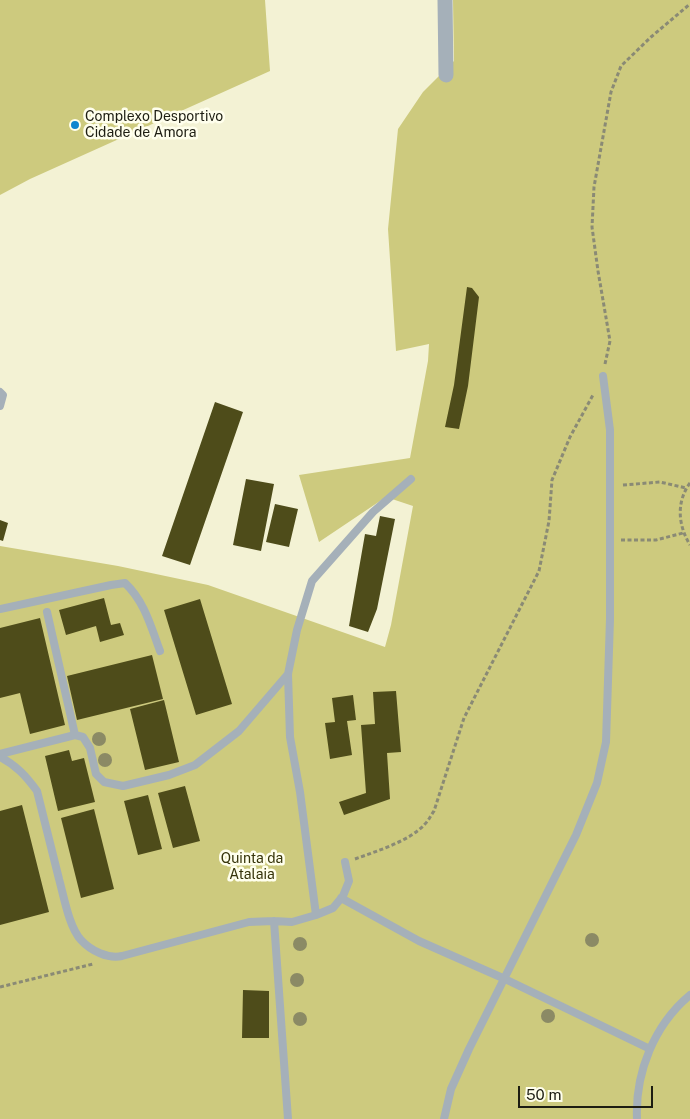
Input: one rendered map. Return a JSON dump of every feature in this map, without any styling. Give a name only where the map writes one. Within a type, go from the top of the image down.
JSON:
[{"type":"street","points":[[445,0],[446,75]]},
{"type":"lane","points":[[444,1119],[451,1088],[576,835],[597,783],[606,742],[610,619],[611,486],[610,430],[603,376]]},
{"type":"lane","points":[[0,392],[3,395],[0,406]]},
{"type":"lane","points":[[316,915],[300,792],[290,737],[288,674],[297,630],[312,581],[373,512],[410,479]]},
{"type":"lane","points":[[0,609],[125,583],[135,592],[144,607],[160,651]]},
{"type":"lane","points":[[47,612],[75,735]]},
{"type":"lane","points":[[0,755],[75,735],[83,737],[90,748],[96,774],[104,782],[123,786],[169,774],[195,765],[239,731],[288,674]]},
{"type":"lane","points":[[0,755],[27,777],[37,791],[66,906],[74,929],[81,940],[100,954],[116,957],[249,922],[292,922],[316,915],[333,908],[341,898],[349,881],[345,862]]},
{"type":"lane","points":[[341,898],[419,940],[504,978],[650,1049]]},
{"type":"lane","points":[[274,921],[288,1119]]},
{"type":"lane","points":[[637,1119],[636,1106],[640,1077],[650,1049],[659,1031],[671,1014],[690,995]]},
{"type":"path","points":[[345,862],[375,852],[414,833],[425,824],[434,811],[464,718],[539,571],[549,521],[552,480],[570,437],[603,376],[610,341],[592,227],[594,187],[611,92],[621,66],[651,37],[690,4]]},
{"type":"path","points":[[611,486],[660,482],[686,488]]},
{"type":"path","points":[[690,483],[686,488],[680,510],[683,533],[690,544]]},
{"type":"path","points":[[610,540],[656,540],[683,533]]},
{"type":"path","points":[[0,988],[116,957]]},
{"type":"green space","name":"Complexo Desportivo Cidade de Amora","points":[[0,0],[265,0],[270,71],[30,179],[0,195]]},
{"type":"green space","name":"Quinta da Atalaia","points":[[453,0],[690,0],[690,1119],[0,1119],[0,546],[118,566],[208,585],[385,647],[391,625],[413,506],[386,497],[319,542],[299,475],[410,458],[428,361],[429,344],[396,351],[388,229],[398,129],[423,92],[454,61]]},
{"type":"building","points":[[467,287],[472,288],[479,297],[468,386],[459,429],[445,427],[454,385]]},
{"type":"building","points":[[215,402],[243,412],[190,565],[162,556]]},
{"type":"building","points":[[246,479],[274,484],[261,551],[233,545]]},
{"type":"building","points":[[275,504],[298,509],[289,547],[266,542]]},
{"type":"building","points":[[380,516],[395,519],[377,609],[368,632],[349,626],[365,534],[376,536]]},
{"type":"building","points":[[0,520],[8,523],[3,541],[0,540]]},
{"type":"building","points":[[104,598],[111,625],[120,623],[124,635],[100,642],[96,626],[66,635],[59,610]]},
{"type":"building","points":[[200,599],[232,704],[196,715],[164,610]]},
{"type":"building","points":[[40,618],[65,725],[30,734],[20,693],[0,698],[0,628]]},
{"type":"building","points":[[152,655],[163,699],[77,720],[67,676]]},
{"type":"building","points":[[396,691],[401,752],[387,753],[390,799],[344,815],[339,802],[366,793],[361,725],[375,724],[373,692]]},
{"type":"building","points":[[353,695],[356,720],[347,721],[352,755],[330,759],[325,723],[335,722],[332,698]]},
{"type":"building","points":[[164,700],[179,762],[145,770],[130,709]]},
{"type":"building","points":[[69,750],[72,761],[84,758],[95,802],[58,811],[45,756]]},
{"type":"building","points":[[185,786],[200,841],[173,848],[158,793]]},
{"type":"building","points":[[148,795],[162,849],[138,855],[124,801]]},
{"type":"building","points":[[22,805],[49,912],[0,925],[0,811]]},
{"type":"building","points":[[94,809],[114,889],[81,898],[61,818]]},
{"type":"building","points":[[243,990],[269,991],[269,1038],[242,1038]]},
{"type":"place","name":"Complexo Desportivo Cidade de Amora","points":[[75,125]]}]
